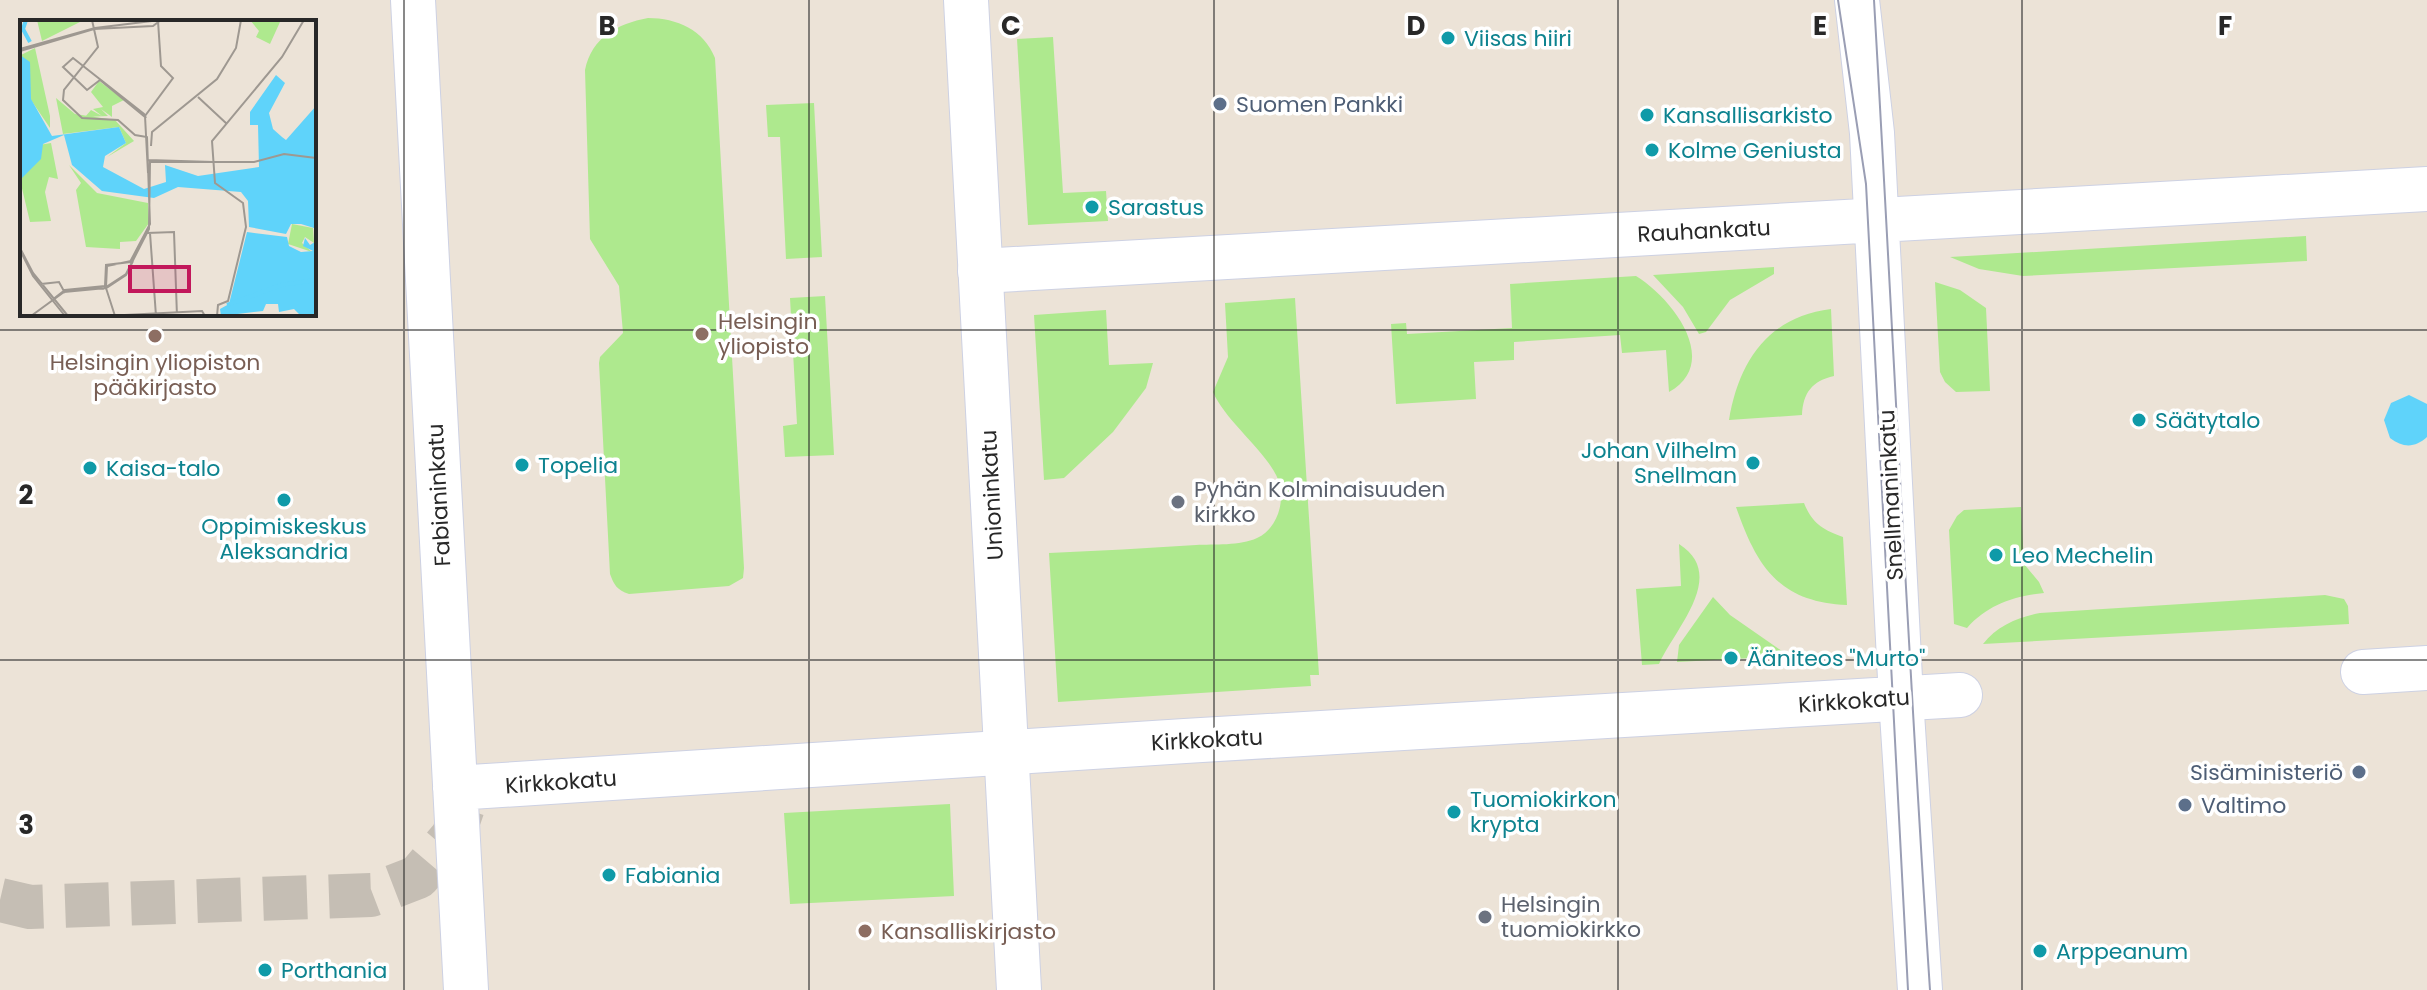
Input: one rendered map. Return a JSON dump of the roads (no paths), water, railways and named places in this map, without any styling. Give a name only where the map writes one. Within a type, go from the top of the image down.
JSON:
[{"type":"street","name":"Fabianinkatu","points":[[413,0],[466,990]]},
{"type":"street","name":"Unioninkatu","points":[[966,0],[1001,269],[1007,753],[1019,990]]},
{"type":"street","name":"Snellmaninkatu","points":[[1857,0],[1872,133],[1901,698],[1920,990]]},
{"type":"street","name":"Rauhankatu","points":[[1001,269],[2427,189]]},
{"type":"street","points":[[2363,672],[2427,668]]},
{"type":"street","name":"Kirkkokatu","points":[[455,788],[1960,695]]},
{"type":"water","points":[[2409,395],[2427,404],[2427,437],[2409,445],[2390,438],[2384,420],[2391,403]]},
{"type":"tunnel","points":[[0,900],[30,907],[371,895],[418,877],[453,836],[464,804]]},
{"type":"tram line","points":[[1838,0],[1866,184],[1908,990]]},
{"type":"tram line","points":[[1874,0],[1930,990]]},
{"type":"place","name":"Viisas hiiri","points":[[1448,38]]},
{"type":"place","name":"Suomen Pankki","points":[[1220,104]]},
{"type":"place","name":"Kansallisarkisto","points":[[1647,115]]},
{"type":"place","name":"Kolme Geniusta","points":[[1652,150]]},
{"type":"place","name":"Sarastus","points":[[1092,207]]},
{"type":"place","name":"Helsingin yliopisto","points":[[702,334]]},
{"type":"place","name":"Helsingin yliopiston pääkirjasto","points":[[155,336]]},
{"type":"place","name":"Säätytalo","points":[[2139,420]]},
{"type":"place","name":"Johan Vilhelm Snellman","points":[[1753,463]]},
{"type":"place","name":"Topelia","points":[[522,465]]},
{"type":"place","name":"Kaisa-talo","points":[[90,468]]},
{"type":"place","name":"Oppimiskeskus Aleksandria","points":[[284,500]]},
{"type":"place","name":"Pyhän Kolminaisuuden kirkko","points":[[1178,502]]},
{"type":"place","name":"Leo Mechelin","points":[[1996,555]]},
{"type":"place","name":"Ääniteos \"Murto\"","points":[[1731,658]]},
{"type":"place","name":"Sisäministeriö","points":[[2359,772]]},
{"type":"place","name":"Valtimo","points":[[2185,805]]},
{"type":"place","name":"Tuomiokirkon krypta","points":[[1454,812]]},
{"type":"place","name":"Fabiania","points":[[609,875]]},
{"type":"place","name":"Helsingin tuomiokirkko","points":[[1485,917]]},
{"type":"place","name":"Kansalliskirjasto","points":[[865,931]]},
{"type":"place","name":"Arppeanum","points":[[2040,951]]},
{"type":"place","name":"Porthania","points":[[265,970]]}]
